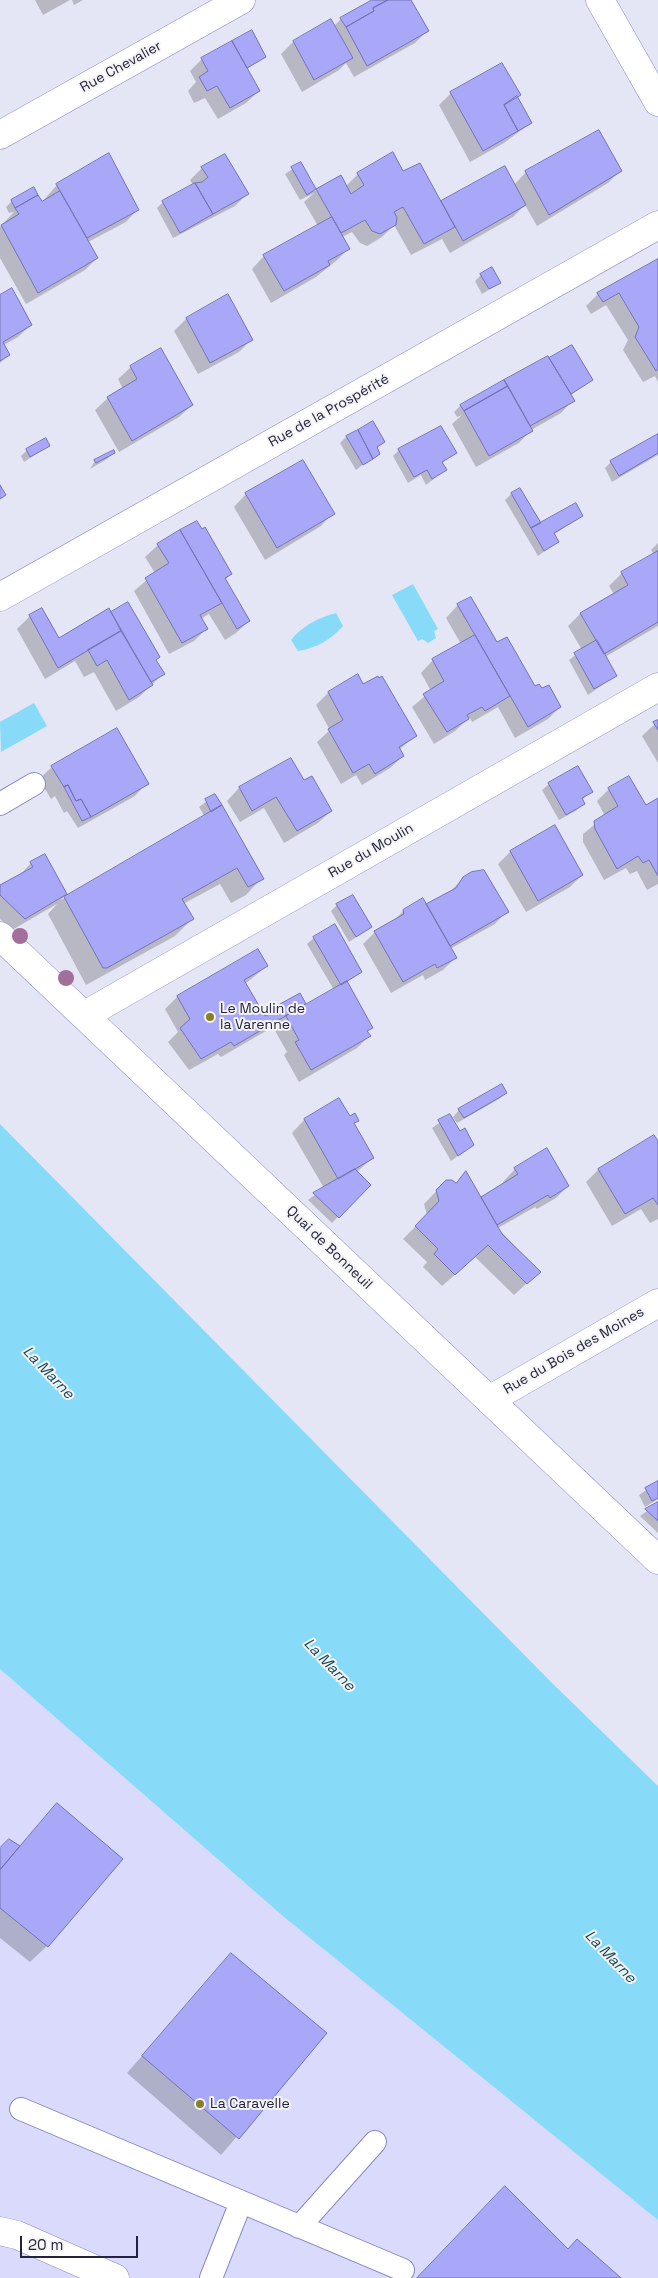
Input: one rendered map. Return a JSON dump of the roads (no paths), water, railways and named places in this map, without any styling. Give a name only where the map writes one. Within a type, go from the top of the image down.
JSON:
[{"type":"street","name":"Rue Chevalier","points":[[0,134],[241,0]]},
{"type":"street","points":[[600,0],[658,102]]},
{"type":"street","name":"Rue de la Prospérité","points":[[0,597],[658,225]]},
{"type":"street","name":"Rue du Moulin","points":[[84,1015],[658,687]]},
{"type":"street","name":"Quai de Bonneuil","points":[[0,936],[658,1560]]},
{"type":"street","name":"Rue du Bois des Moines","points":[[489,1400],[658,1303]]},
{"type":"street","points":[[0,2231],[17,2235],[115,2278]]},
{"type":"lane","points":[[0,804],[34,784]]},
{"type":"lane","points":[[21,2109],[403,2270]]},
{"type":"lane","points":[[299,2227],[375,2142]]},
{"type":"lane","points":[[211,2278],[240,2202]]},
{"type":"water","points":[[413,584],[438,629],[434,631],[436,638],[428,643],[422,639],[418,641],[392,595]]},
{"type":"water","points":[[336,613],[343,626],[338,631],[317,645],[298,651],[291,640],[301,630],[323,617]]},
{"type":"water","points":[[34,703],[47,726],[1,752],[0,722]]},
{"type":"water","name":"La Marne","points":[[0,1124],[553,1684],[658,1786],[658,2220],[284,1917],[0,1669]]},
{"type":"place","name":"Le Moulin de la Varenne","points":[[210,1017]]},
{"type":"place","name":"La Caravelle","points":[[200,2104]]}]
